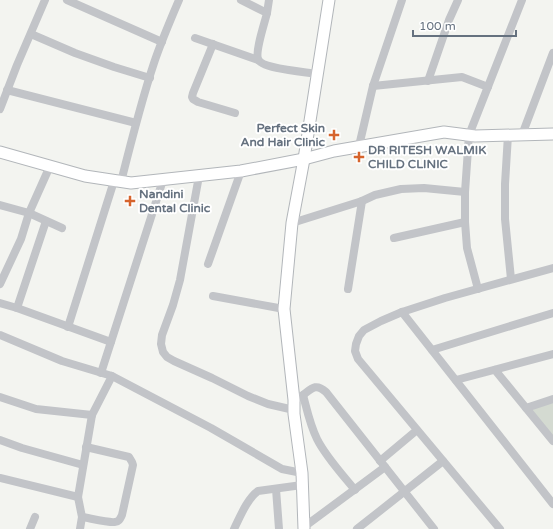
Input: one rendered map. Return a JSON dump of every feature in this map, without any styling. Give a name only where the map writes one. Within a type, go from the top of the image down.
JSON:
[{"type":"street","points":[[0,109],[45,0]]},
{"type":"street","points":[[67,0],[162,42]]},
{"type":"street","points":[[68,327],[118,182],[162,42],[178,0]]},
{"type":"street","points":[[241,0],[267,13]]},
{"type":"street","points":[[258,60],[258,47],[269,0]]},
{"type":"street","points":[[304,528],[297,402],[284,309],[292,223],[304,159],[329,0]]},
{"type":"street","points":[[359,146],[373,86],[402,0]]},
{"type":"street","points":[[428,81],[449,20],[458,0]]},
{"type":"street","points":[[478,289],[467,248],[465,222],[465,192],[469,135],[522,0]]},
{"type":"street","points":[[31,34],[75,53],[150,78]]},
{"type":"street","points":[[195,38],[258,60],[270,67],[317,74]]},
{"type":"street","points":[[213,44],[192,97],[198,102],[235,113]]},
{"type":"street","points":[[522,135],[553,53]]},
{"type":"street","points":[[373,86],[462,77],[488,87]]},
{"type":"street","points":[[7,90],[136,123]]},
{"type":"street","points":[[0,152],[86,176],[131,183],[241,171],[304,159],[334,150],[444,132],[475,136],[553,134]]},
{"type":"street","points":[[508,135],[505,184],[505,219],[512,279]]},
{"type":"street","points":[[0,284],[21,239],[29,213],[50,166]]},
{"type":"street","points":[[208,264],[241,171]]},
{"type":"street","points":[[199,176],[180,280],[162,335],[161,344],[163,352],[167,357],[174,361],[268,404],[297,402],[310,388],[322,388],[434,529]]},
{"type":"street","points":[[101,373],[163,180]]},
{"type":"street","points":[[292,223],[362,201],[375,195],[401,189],[424,188],[465,192]]},
{"type":"street","points":[[348,289],[362,201]]},
{"type":"street","points":[[0,205],[29,213],[62,228]]},
{"type":"street","points":[[17,308],[46,221]]},
{"type":"street","points":[[394,238],[465,222]]},
{"type":"street","points":[[500,529],[358,359],[355,351],[356,344],[359,336],[364,330],[402,312],[445,298],[553,268]]},
{"type":"street","points":[[213,296],[284,309]]},
{"type":"street","points":[[0,303],[111,342]]},
{"type":"street","points":[[402,312],[553,504]]},
{"type":"street","points":[[432,350],[553,313]]},
{"type":"street","points":[[0,335],[62,360],[112,376],[211,428],[282,469],[302,473]]},
{"type":"street","points":[[456,380],[553,354]]},
{"type":"street","points":[[494,370],[553,441]]},
{"type":"street","points":[[80,529],[82,517],[78,497],[92,415],[112,376]]},
{"type":"street","points":[[0,397],[36,409],[92,415]]},
{"type":"street","points":[[526,408],[553,400]]},
{"type":"street","points":[[297,402],[309,420],[326,453],[355,490]]},
{"type":"street","points":[[304,528],[355,490],[417,430]]},
{"type":"street","points":[[0,440],[22,448],[83,465]]},
{"type":"street","points":[[82,517],[112,522],[119,521],[122,515],[132,465],[129,457],[86,447]]},
{"type":"street","points":[[358,529],[443,461]]},
{"type":"street","points":[[0,478],[78,497]]},
{"type":"street","points":[[234,529],[250,499],[258,491],[302,485]]},
{"type":"street","points":[[276,489],[279,529]]},
{"type":"street","points":[[30,529],[35,517]]},
{"type":"street","points":[[239,520],[240,529]]},
{"type":"shaded area","points":[[553,399],[553,441],[526,408]]},
{"type":"place","name":"Perfect Skin And Hair Clinic","points":[[334,135]]},
{"type":"place","name":"DR RITESH WALMIK CHILD CLINIC","points":[[359,157]]},
{"type":"place","name":"Nandini Dental Clinic","points":[[130,201]]}]
